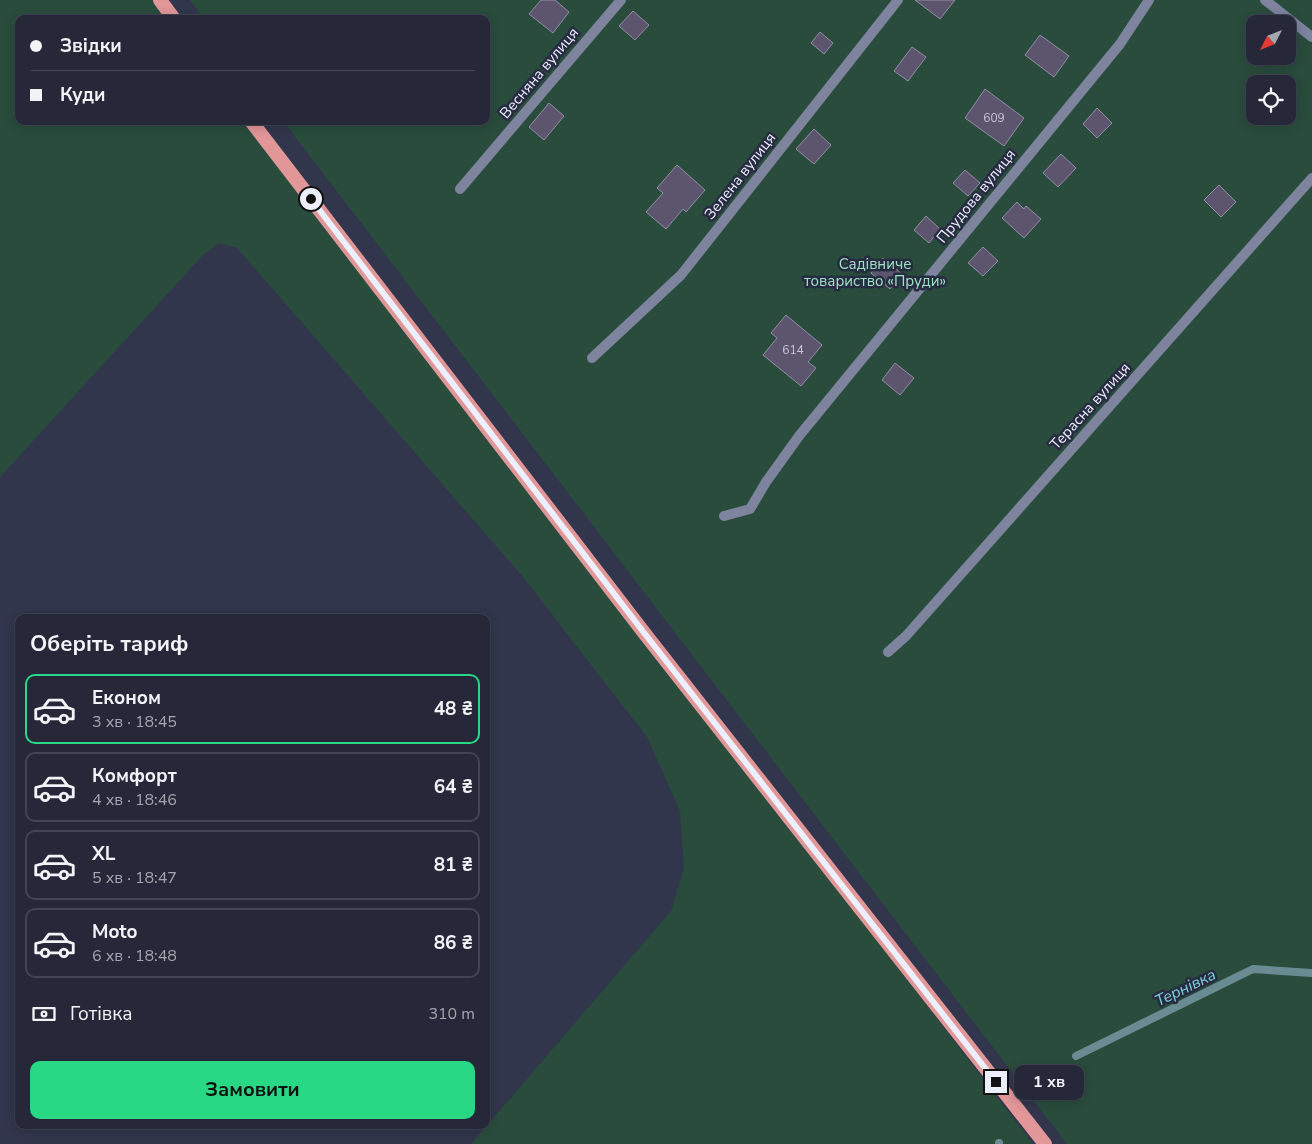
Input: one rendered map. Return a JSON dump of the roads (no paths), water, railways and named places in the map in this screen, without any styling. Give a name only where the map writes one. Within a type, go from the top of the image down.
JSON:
[{"type":"highway","points":[[160,0],[171,15]]},
{"type":"highway","points":[[255,125],[645,634],[1045,1144]]},
{"type":"lane","name":"Весняна вулиця","points":[[460,189],[621,0]]},
{"type":"lane","name":"Зелена вулиця","points":[[592,358],[682,275],[898,0]]},
{"type":"lane","name":"Прудова вулиця","points":[[724,516],[750,509],[766,482],[799,436],[1120,44],[1149,0]]},
{"type":"lane","points":[[1265,0],[1312,37]]},
{"type":"lane","name":"Терасна вулиця","points":[[888,652],[1312,178]]},
{"type":"waterway","name":"Тернівка","points":[[1076,1056],[1253,969],[1312,973]]},
{"type":"park label","name":"Садівниче товариство «Пруди»","points":[[875,272]]}]
